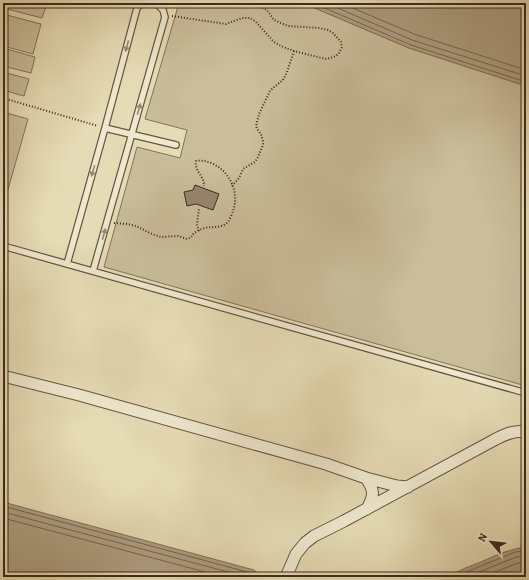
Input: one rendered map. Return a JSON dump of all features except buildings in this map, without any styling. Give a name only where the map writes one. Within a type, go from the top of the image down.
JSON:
[{"type":"street","points":[[3,376],[79,395],[326,464],[366,478],[397,486],[408,487]]},
{"type":"street","points":[[286,577],[296,554],[314,536],[502,436],[516,431],[526,432]]},
{"type":"street","points":[[366,478],[373,492],[372,500],[367,509]]},
{"type":"lane","points":[[67,264],[137,8],[142,3]]},
{"type":"lane","points":[[93,271],[165,17],[163,10],[156,3]]},
{"type":"lane","points":[[105,128],[176,145]]},
{"type":"lane","points":[[3,246],[526,393]]},
{"type":"path","points":[[165,17],[175,16],[226,24],[242,18],[250,18],[256,22],[274,42],[283,47],[327,59],[336,56],[339,53],[342,47],[341,42],[328,30],[288,26],[274,20],[267,10],[250,3]]},
{"type":"path","points":[[232,186],[239,178],[243,169],[255,162],[258,157],[263,145],[261,134],[256,126],[259,114],[272,88],[283,80],[294,51]]},
{"type":"path","points":[[3,98],[105,128]]},
{"type":"path","points":[[107,223],[136,226],[161,237],[178,236],[188,239],[195,232],[206,228],[221,226],[228,222],[232,215],[235,205],[235,198],[230,180],[217,166],[209,162],[198,160],[195,164],[202,177],[204,186]]},
{"type":"path","points":[[198,231],[197,225],[199,208]]},
{"type":"shaded area","points":[[3,3],[47,3],[42,18],[3,8]]},
{"type":"shaded area","points":[[179,3],[303,3],[409,48],[526,86],[526,386],[104,267],[137,147],[180,158],[187,130],[145,119]]},
{"type":"shaded area","points":[[3,14],[41,24],[33,54],[3,46]]},
{"type":"shaded area","points":[[3,48],[35,57],[31,73],[3,66]]},
{"type":"shaded area","points":[[3,72],[29,79],[24,96],[3,90]]},
{"type":"shaded area","points":[[3,112],[28,119],[3,207]]},
{"type":"water","points":[[303,3],[526,3],[526,86],[409,48]]},
{"type":"water","points":[[3,502],[254,570],[261,576],[3,577]]},
{"type":"water","points":[[526,547],[526,577],[449,577],[465,568],[498,555],[514,549]]}]
